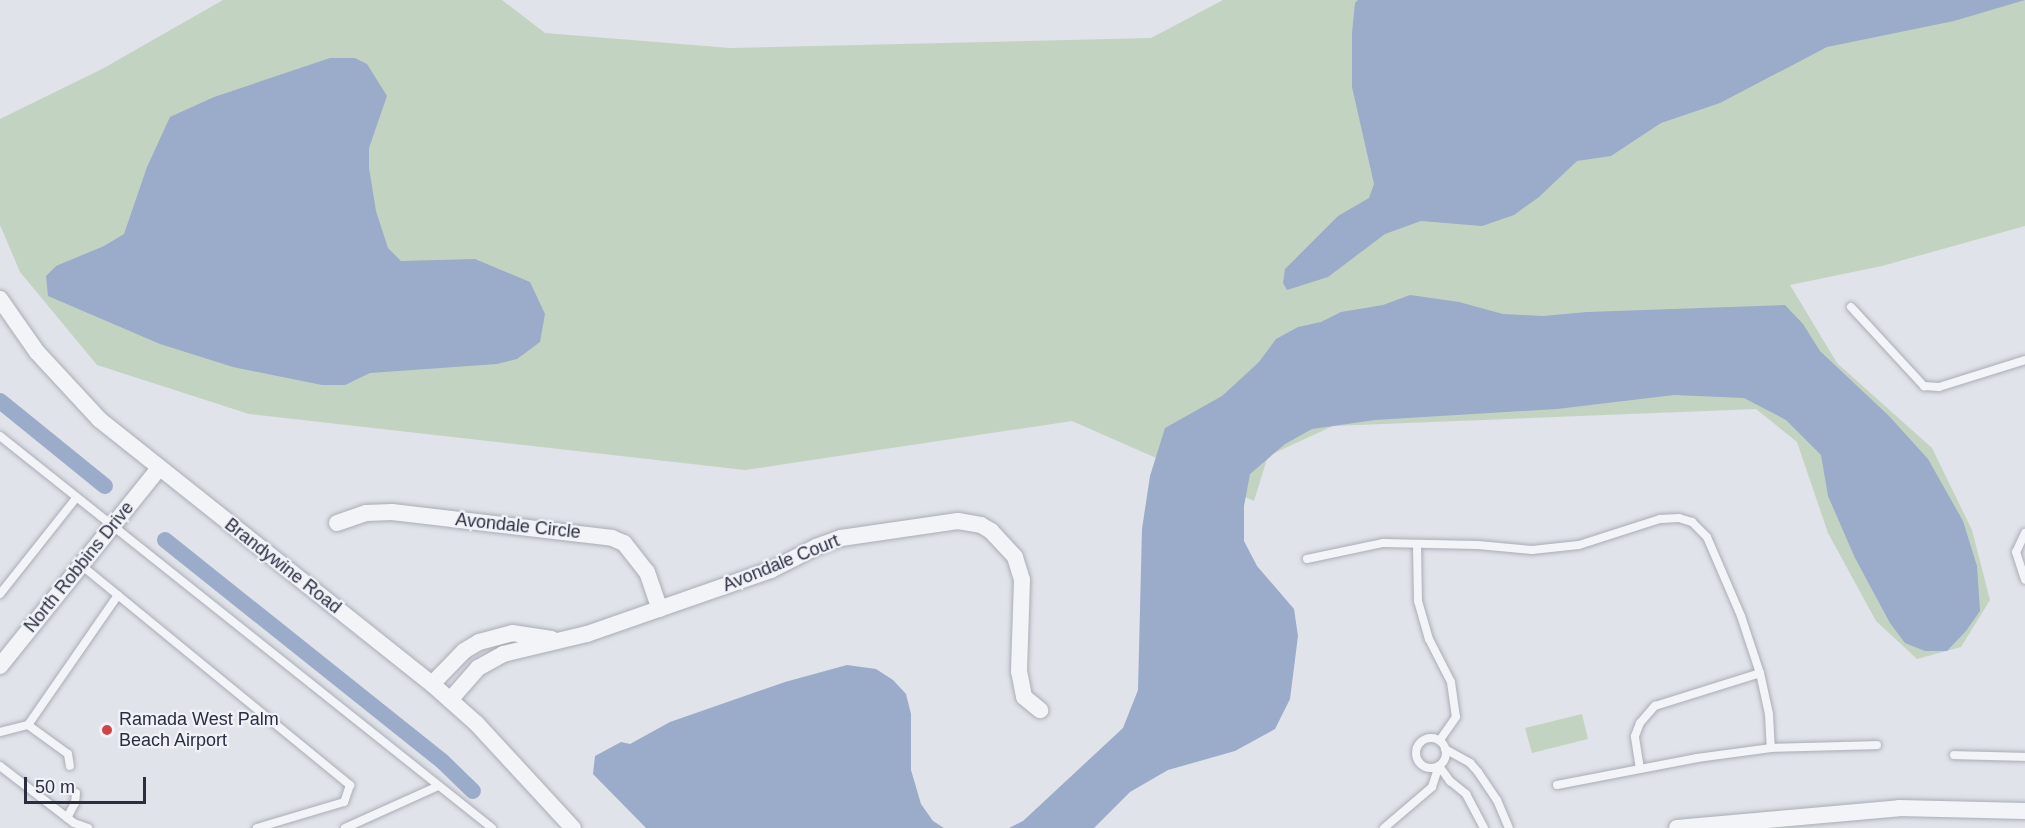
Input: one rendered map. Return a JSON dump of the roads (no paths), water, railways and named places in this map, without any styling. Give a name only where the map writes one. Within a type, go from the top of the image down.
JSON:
[{"type":"street","name":"Brandywine Road","points":[[0,299],[37,352],[100,420],[432,684],[497,744],[573,828]]},
{"type":"street","name":"North Robbins Drive","points":[[0,666],[159,468]]},
{"type":"street","name":"Avondale Circle","points":[[337,523],[366,513],[392,512],[612,538],[624,543],[647,572],[660,609]]},
{"type":"street","name":"Avondale Court","points":[[450,700],[470,676],[490,660],[539,644],[587,634],[660,609],[771,570],[816,547],[841,538],[946,521],[981,525],[1000,538],[1012,552],[1022,580],[1019,671],[1024,697],[1040,710]]},
{"type":"street","points":[[432,684],[464,651],[496,636],[524,633],[559,640]]},
{"type":"street","points":[[1677,828],[1899,808],[2025,812]]},
{"type":"lane","points":[[1851,307],[1924,386],[1939,387],[2025,360]]},
{"type":"lane","points":[[0,436],[111,527],[492,828]]},
{"type":"lane","points":[[0,594],[76,498]]},
{"type":"lane","points":[[1307,559],[1383,543],[1478,545],[1532,550],[1579,545],[1660,519],[1679,518],[1692,522],[1707,537],[1741,616],[1760,673],[1769,714],[1771,748]]},
{"type":"lane","points":[[2025,533],[2016,552],[2025,580]]},
{"type":"lane","points":[[1417,544],[1419,601],[1429,639],[1451,682],[1456,717],[1439,741]]},
{"type":"lane","points":[[81,565],[350,784],[344,802],[256,828]]},
{"type":"lane","points":[[0,732],[28,725],[118,595]]},
{"type":"lane","points":[[1640,769],[1635,736],[1640,723],[1655,706],[1760,673]]},
{"type":"lane","points":[[28,725],[68,754],[70,766]]},
{"type":"lane","points":[[1439,766],[1430,768],[1421,765],[1416,751],[1425,740],[1439,741],[1445,749],[1470,763],[1497,800],[1509,828]]},
{"type":"lane","points":[[1557,785],[1771,748],[1877,746]]},
{"type":"lane","points":[[1384,828],[1432,787],[1439,766],[1444,759],[1445,749]]},
{"type":"lane","points":[[1954,755],[2025,757]]},
{"type":"lane","points":[[0,766],[67,818],[88,828]]},
{"type":"lane","points":[[1439,766],[1450,781],[1466,794],[1484,828]]},
{"type":"lane","points":[[345,828],[438,786]]},
{"type":"lane","points":[[67,818],[75,803],[76,793]]},
{"type":"water","points":[[1358,0],[2025,0],[1954,21],[1827,47],[1720,103],[1661,123],[1611,156],[1577,161],[1539,197],[1514,215],[1482,226],[1421,221],[1385,234],[1328,277],[1287,290],[1283,283],[1285,269],[1338,216],[1369,198],[1374,184],[1352,87],[1352,33],[1355,3]]},
{"type":"water","points":[[330,58],[355,58],[367,64],[387,96],[369,148],[369,168],[376,211],[388,248],[401,261],[475,259],[530,282],[545,314],[540,342],[517,359],[497,364],[370,373],[345,385],[322,385],[233,367],[160,344],[48,296],[46,276],[56,266],[104,246],[124,234],[147,167],[170,117],[214,97]]},
{"type":"water","points":[[1410,295],[1459,302],[1503,314],[1543,316],[1587,312],[1785,305],[1803,324],[1820,351],[1889,416],[1928,459],[1963,521],[1977,566],[1980,611],[1966,631],[1947,651],[1925,651],[1905,643],[1890,623],[1855,558],[1828,496],[1821,455],[1786,420],[1744,398],[1674,395],[1557,409],[1375,420],[1312,429],[1285,444],[1250,474],[1244,506],[1244,541],[1257,566],[1294,609],[1298,636],[1290,699],[1275,729],[1235,751],[1168,770],[1130,792],[1094,828],[1009,828],[1023,821],[1123,728],[1138,690],[1142,529],[1150,476],[1165,428],[1222,396],[1259,362],[1276,339],[1298,327],[1321,322],[1341,312],[1383,305]]},
{"type":"water","points":[[847,665],[876,669],[893,680],[906,694],[911,714],[911,770],[921,804],[933,821],[944,828],[646,828],[593,774],[595,756],[621,742],[630,744],[670,722],[785,682]]},
{"type":"waterway","points":[[0,401],[105,486]]},
{"type":"waterway","points":[[165,540],[442,761],[473,791]]},
{"type":"place","name":"Ramada West Palm Beach Airport","points":[[107,730]]}]
